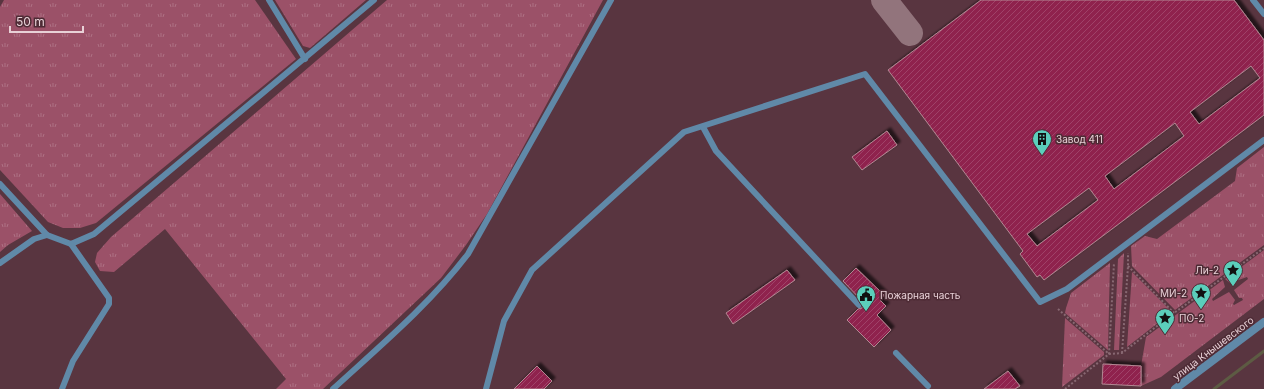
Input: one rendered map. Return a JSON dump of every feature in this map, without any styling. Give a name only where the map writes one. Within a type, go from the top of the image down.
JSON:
[{"type":"street","name":"улица Кнышевского","points":[[1175,389],[1264,322]]},
{"type":"lane","points":[[269,0],[305,59]]},
{"type":"lane","points":[[71,244],[94,234],[374,0]]},
{"type":"lane","points":[[333,389],[423,306],[452,275],[468,254],[611,0]]},
{"type":"lane","points":[[1253,0],[1264,14]]},
{"type":"lane","points":[[486,389],[504,321],[532,270],[684,132],[865,74],[1040,302],[1067,289],[1264,140]]},
{"type":"lane","points":[[703,127],[716,152],[859,305]]},
{"type":"lane","points":[[0,184],[47,235],[71,244],[109,298],[109,304],[73,361],[62,389]]},
{"type":"lane","points":[[0,263],[34,239],[47,235]]},
{"type":"lane","points":[[896,353],[928,386]]},
{"type":"path","points":[[1122,353],[1128,266],[1127,243]]},
{"type":"path","points":[[1065,389],[1109,354],[1122,353],[1174,313],[1264,248]]},
{"type":"path","points":[[1109,354],[1114,254]]},
{"type":"path","points":[[1128,266],[1174,313]]},
{"type":"path","points":[[1058,310],[1109,354]]},
{"type":"green space","points":[[4,0],[255,0],[296,59],[96,223],[80,228],[63,228],[48,222],[0,170],[0,7]]},
{"type":"green space","points":[[275,0],[366,0],[310,48],[303,46]]},
{"type":"green space","points":[[387,0],[603,0],[487,214],[441,278],[323,389],[276,389],[286,379],[165,229],[114,272],[100,271],[95,262],[97,253],[111,237]]},
{"type":"green space","points":[[1264,147],[1264,245],[1175,310],[1132,266],[1131,246],[1145,236],[1157,239],[1235,181],[1237,168]]},
{"type":"green space","points":[[0,194],[32,231],[8,245],[0,252]]},
{"type":"green space","points":[[1264,250],[1264,299],[1161,377],[1141,386],[1141,366],[1146,337],[1223,280],[1225,287],[1212,299],[1213,301],[1229,292],[1235,300],[1234,305],[1243,300],[1242,298],[1239,298],[1234,290],[1248,279],[1247,277],[1230,283],[1225,279]]},
{"type":"green space","points":[[1124,253],[1119,350],[1114,350],[1118,259]]},
{"type":"green space","points":[[1110,263],[1108,350],[1065,313],[1071,293]]},
{"type":"green space","points":[[1132,272],[1172,312],[1127,347]]},
{"type":"green space","points":[[1065,318],[1104,352],[1104,355],[1062,387]]},
{"type":"building","name":"Завод 411","points":[[981,0],[1234,0],[1264,40],[1264,115],[1044,280],[1040,275],[1037,277],[1020,254],[1023,251],[888,70]],"holes":[[[1251,66],[1260,78],[1199,124],[1190,112]],[[1175,123],[1184,136],[1114,189],[1105,176]],[[1089,188],[1098,200],[1037,246],[1027,234]]]},
{"type":"building","points":[[887,131],[897,145],[862,170],[852,157]]},
{"type":"building","points":[[856,268],[884,295],[880,300],[886,306],[877,315],[891,330],[874,347],[847,320],[858,309],[862,308],[864,303],[843,281]]},
{"type":"building","points":[[787,270],[795,280],[733,324],[726,313]]},
{"type":"building","points":[[1103,364],[1141,366],[1141,386],[1102,384]]},
{"type":"building","points":[[537,366],[552,381],[544,389],[514,389]]},
{"type":"building","points":[[1008,371],[1020,386],[1015,389],[984,389]]},
{"type":"waterway","points":[[1214,389],[1264,351]]},
{"type":"taxiway","points":[[884,0],[910,33]]},
{"type":"place","name":"Завод 411","points":[[1042,156]]},
{"type":"place","name":"Ли-2","points":[[1233,287]]},
{"type":"place","name":"МИ-2","points":[[1201,310]]},
{"type":"place","name":"Пожарная часть","points":[[866,312]]},
{"type":"place","name":"ПО-2","points":[[1165,335]]}]
